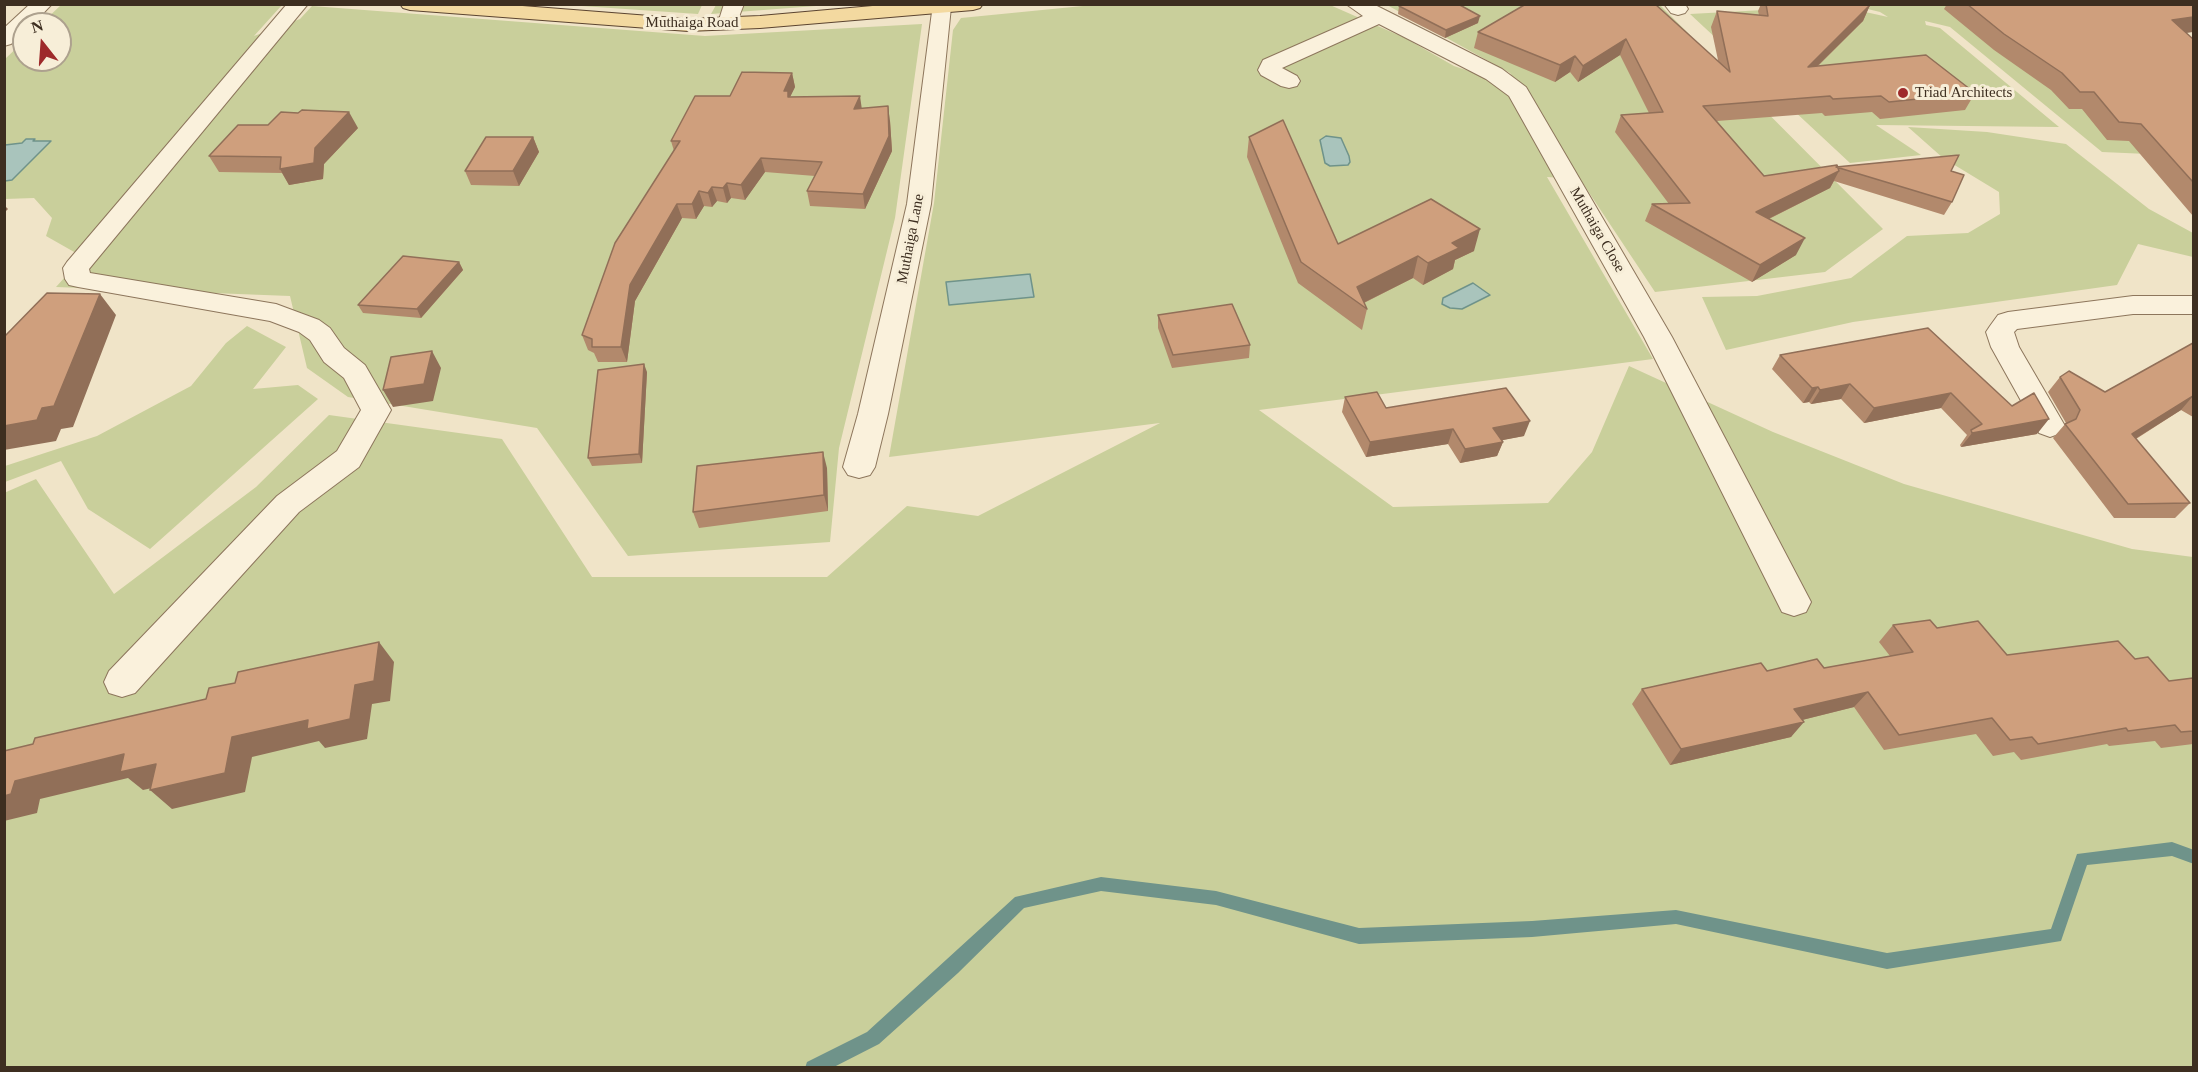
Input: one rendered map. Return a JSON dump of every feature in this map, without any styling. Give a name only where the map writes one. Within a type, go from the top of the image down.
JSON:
[{"type":"main road","name":"Muthaiga Road","points":[[410,4],[688,25],[731,14],[973,4]]},
{"type":"street","points":[[4,40],[42,4]]},
{"type":"street","points":[[122,682],[288,504],[348,459],[376,410],[355,372],[334,355],[320,334],[309,326],[276,313],[78,279],[76,268],[298,4]]},
{"type":"street","name":"Muthaiga Close","points":[[1356,4],[1494,74],[1518,92],[1658,336],[1794,602]]},
{"type":"street","name":"Muthaiga Lane","points":[[859,467],[873,414],[919,204],[941,7]]},
{"type":"street","points":[[1289,81],[1269,70],[1271,65],[1379,16]]},
{"type":"street","points":[[2050,426],[2005,346],[2000,332],[2008,321],[2133,305],[2193,304]]},
{"type":"green space","points":[[702,4],[698,14],[567,5]]},
{"type":"green space","points":[[1103,4],[1330,5],[1405,38],[1454,66],[1520,88],[1510,73],[1387,5],[1660,5],[1883,229],[1825,272],[1655,292],[1580,179],[1547,177],[1653,359],[1259,410],[1393,507],[1548,503],[1592,452],[1629,366],[1773,432],[1904,484],[2132,549],[2193,557],[2193,1067],[5,1067],[4,493],[36,479],[114,594],[256,487],[329,415],[502,439],[592,577],[827,577],[907,506],[978,516],[1160,423],[889,457],[934,203],[953,30],[961,18]]},
{"type":"green space","points":[[1847,4],[2193,5],[2129,18],[2193,156],[2102,152],[1950,27],[1925,21],[1926,25],[1940,28],[2059,127],[1876,125],[1921,155],[1850,163],[1690,14],[1838,6],[1888,17],[1880,12]]},
{"type":"green space","points":[[61,5],[282,5],[254,36],[300,19],[312,6],[705,36],[922,24],[895,218],[839,448],[830,542],[628,556],[537,428],[348,397],[307,368],[290,296],[56,287],[83,257],[46,236],[52,218],[34,198],[5,199],[5,59],[12,52],[12,72],[72,72],[72,12],[54,12]]},
{"type":"green space","points":[[716,5],[829,5],[711,14]]},
{"type":"green space","points":[[1908,127],[1987,132],[2066,144],[2149,209],[2193,233],[2193,257],[2138,244],[2117,285],[1853,322],[1726,350],[1702,297],[1757,296],[1851,278],[1907,236],[1968,233],[2000,214],[1999,192],[1943,158]]},
{"type":"green space","points":[[247,326],[286,347],[253,389],[298,385],[318,399],[150,549],[88,509],[61,461],[5,482],[5,466],[97,436],[191,386],[226,343]]},
{"type":"water","points":[[1326,136],[1341,138],[1349,156],[1348,165],[1330,166],[1325,163],[1320,140]]},
{"type":"water","points":[[26,139],[51,141],[12,180],[5,181],[5,145],[22,143]]},
{"type":"water","points":[[1030,274],[1034,297],[949,305],[946,282]]},
{"type":"water","points":[[1473,283],[1490,295],[1462,309],[1450,308],[1442,304],[1443,298]]},
{"type":"building","points":[[1404,4],[1458,4],[1480,16],[1446,30],[1399,6]]},
{"type":"building","points":[[1526,4],[1655,4],[1730,72],[1717,11],[1768,16],[1766,4],[1868,4],[1870,5],[1808,67],[1926,55],[1975,93],[1889,102],[1881,96],[1833,99],[1830,96],[1703,106],[1764,176],[1837,165],[1839,171],[1756,212],[1805,238],[1760,265],[1652,204],[1690,203],[1621,115],[1663,112],[1626,39],[1583,66],[1575,56],[1560,65],[1478,32]]},
{"type":"building","points":[[1967,4],[2193,4],[2193,17],[2172,20],[2193,39],[2193,182],[2141,124],[2119,122],[2094,92],[2080,92],[2062,73],[2004,34]]},
{"type":"building","points":[[742,72],[792,73],[784,91],[788,91],[788,97],[860,96],[854,109],[888,106],[889,136],[863,194],[807,191],[822,162],[761,158],[741,185],[727,183],[723,188],[712,187],[708,193],[699,191],[692,204],[677,204],[630,285],[621,347],[592,347],[592,339],[582,335],[615,243],[680,141],[671,141],[695,96],[730,96]]},
{"type":"building","points":[[302,110],[349,112],[315,148],[314,163],[280,169],[281,157],[209,156],[238,125],[268,125],[281,112],[298,113]]},
{"type":"building","points":[[1283,120],[1338,244],[1431,199],[1480,229],[1452,243],[1459,248],[1428,263],[1418,256],[1357,287],[1367,309],[1301,262],[1249,137]]},
{"type":"building","points":[[486,137],[533,137],[513,171],[465,171]]},
{"type":"building","points":[[1959,155],[1951,171],[1964,175],[1952,202],[1836,167]]},
{"type":"building","points":[[403,256],[459,262],[417,309],[358,305]]},
{"type":"building","points":[[47,293],[100,294],[54,406],[42,408],[37,420],[4,426],[4,337]]},
{"type":"building","points":[[1232,304],[1250,345],[1173,355],[1158,315]]},
{"type":"building","points":[[1928,328],[2012,406],[2034,393],[2049,419],[1972,433],[1971,430],[1982,424],[1951,393],[1874,408],[1850,384],[1820,390],[1818,387],[1812,388],[1780,355]]},
{"type":"building","points":[[2193,343],[2193,396],[2132,434],[2190,503],[2128,504],[2065,424],[2076,419],[2080,410],[2060,377],[2069,371],[2105,392]]},
{"type":"building","points":[[432,351],[424,384],[383,390],[391,357]]},
{"type":"building","points":[[644,364],[639,454],[588,458],[598,370]]},
{"type":"building","points":[[1506,388],[1530,421],[1493,428],[1503,442],[1465,449],[1453,429],[1370,442],[1345,397],[1377,392],[1386,408]]},
{"type":"building","points":[[823,452],[824,495],[693,512],[697,466]]},
{"type":"building","points":[[1930,620],[1937,628],[1978,621],[2007,655],[2118,641],[2135,659],[2148,657],[2169,681],[2193,678],[2193,731],[2181,732],[2175,725],[2128,731],[2126,728],[2038,744],[2032,737],[2010,740],[1992,718],[1899,735],[1868,692],[1794,709],[1804,722],[1681,749],[1642,689],[1761,663],[1767,671],[1817,659],[1824,668],[1913,652],[1893,625]]},
{"type":"building","points":[[379,642],[374,681],[355,685],[350,719],[307,729],[308,720],[232,737],[225,773],[150,790],[156,764],[120,772],[124,754],[15,781],[11,794],[4,796],[4,751],[33,744],[35,738],[206,699],[209,688],[235,683],[238,672]]},
{"type":"waterway","points":[[813,1068],[873,1038],[1020,902],[1101,884],[1216,898],[1359,936],[1532,929],[1676,917],[1887,961],[2056,936],[2082,859],[2172,849],[2194,857]]},
{"type":"place","name":"Triad Architects","points":[[1903,93]]}]
